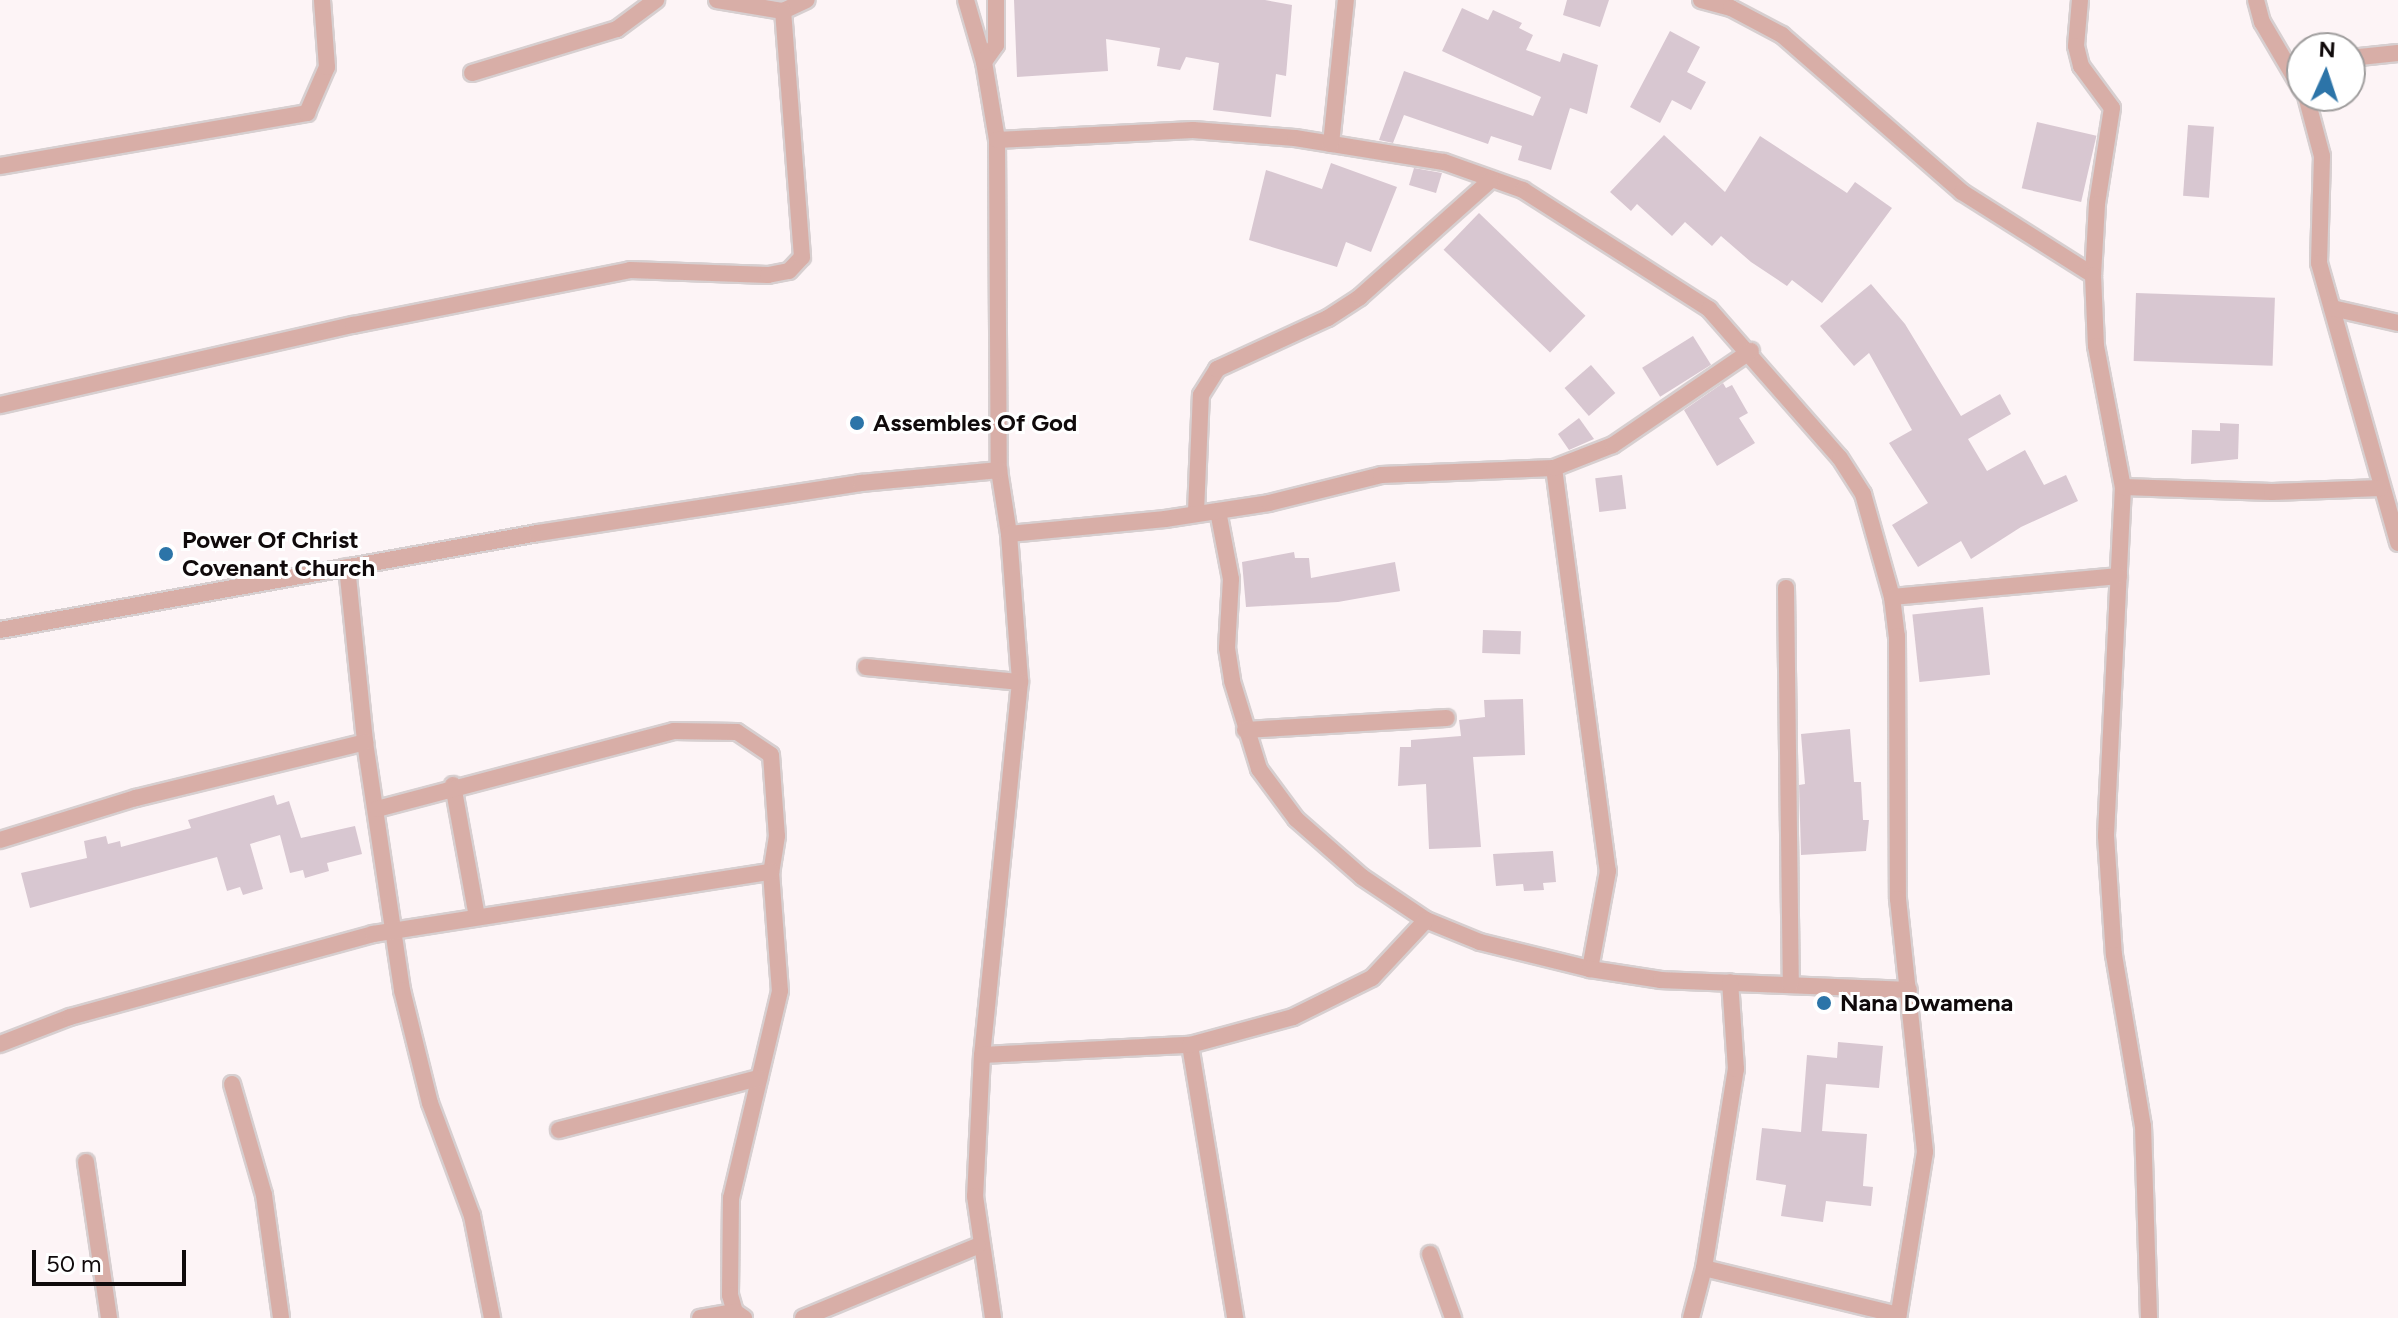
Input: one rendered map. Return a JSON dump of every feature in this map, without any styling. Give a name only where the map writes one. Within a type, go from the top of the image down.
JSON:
[{"type":"street","points":[[0,166],[307,113],[321,91],[327,67],[322,0]]},
{"type":"street","points":[[472,73],[617,29],[656,0]]},
{"type":"street","points":[[717,0],[783,11],[807,0]]},
{"type":"street","points":[[966,0],[984,62],[997,140],[999,470],[1009,534],[1020,682],[982,1055],[975,1196],[978,1246],[993,1318]]},
{"type":"street","points":[[984,62],[996,45],[996,0]]},
{"type":"street","points":[[1331,144],[1346,0]]},
{"type":"street","points":[[1701,0],[1731,8],[1782,35],[1962,192],[2093,275]]},
{"type":"street","points":[[2080,0],[2076,46],[2081,66],[2112,108],[2097,204],[2093,275],[2096,346],[2123,487],[2107,883],[2143,1126],[2149,1318]]},
{"type":"street","points":[[2256,0],[2262,22],[2286,55]]},
{"type":"street","points":[[0,405],[353,325],[630,270],[768,275],[789,271],[802,257],[783,11]]},
{"type":"street","points":[[2366,56],[2398,53]]},
{"type":"street","points":[[2310,112],[2322,156],[2319,263],[2398,543]]},
{"type":"street","points":[[997,140],[1193,130],[1331,144],[1444,162],[1523,190],[1709,309],[1807,415],[1863,494],[1892,597],[1900,686],[1897,871],[1925,1152],[1898,1316],[1704,1268]]},
{"type":"street","points":[[1196,512],[1201,395],[1217,369],[1328,318],[1360,297],[1491,180]]},
{"type":"street","points":[[2332,308],[2398,323]]},
{"type":"street","points":[[1009,534],[1134,524],[1218,511],[1381,475],[1554,468],[1613,445],[1751,351]]},
{"type":"street","points":[[1554,468],[1608,871],[1590,969]]},
{"type":"street","points":[[0,630],[347,567],[861,483],[999,470]]},
{"type":"street","points":[[2123,487],[2247,492],[2381,488]]},
{"type":"street","points":[[1218,511],[1231,579],[1227,648],[1245,730],[1259,769],[1296,819],[1362,877],[1426,920],[1480,942],[1590,969],[1730,982],[1909,990]]},
{"type":"street","points":[[347,567],[365,742],[411,1031],[430,1103],[472,1216],[492,1318]]},
{"type":"street","points":[[1892,597],[2119,576]]},
{"type":"street","points":[[1786,588],[1791,984]]},
{"type":"street","points":[[866,667],[1020,682]]},
{"type":"street","points":[[1245,730],[1447,718]]},
{"type":"street","points":[[377,809],[453,785],[674,731],[737,732],[764,746],[775,765],[777,836],[771,872],[780,991],[731,1198],[727,1269],[739,1315],[700,1318]]},
{"type":"street","points":[[0,840],[136,798],[365,742]]},
{"type":"street","points":[[453,785],[477,917]]},
{"type":"street","points":[[0,1044],[70,1017],[167,988],[395,930],[771,872]]},
{"type":"street","points":[[982,1055],[1190,1045],[1293,1017],[1372,978],[1426,920]]},
{"type":"street","points":[[1691,1318],[1704,1268],[1736,1069],[1730,982]]},
{"type":"street","points":[[1190,1045],[1235,1318]]},
{"type":"street","points":[[559,1130],[759,1078]]},
{"type":"street","points":[[232,1084],[264,1195],[281,1318]]},
{"type":"street","points":[[86,1162],[109,1318]]},
{"type":"street","points":[[803,1318],[978,1246]]},
{"type":"street","points":[[1430,1254],[1453,1318]]},
{"type":"building","points":[[1014,0],[1265,0],[1292,5],[1286,76],[1276,74],[1271,117],[1213,110],[1219,63],[1186,57],[1180,70],[1157,66],[1160,48],[1106,39],[1108,71],[1017,77]]},
{"type":"building","points":[[1567,0],[1609,0],[1600,27],[1563,15]]},
{"type":"building","points":[[1462,8],[1488,20],[1493,10],[1522,23],[1519,28],[1533,35],[1526,50],[1560,62],[1563,53],[1598,65],[1587,114],[1570,108],[1551,170],[1518,160],[1522,146],[1491,136],[1488,144],[1404,115],[1393,143],[1379,140],[1404,71],[1533,116],[1541,97],[1442,51]]},
{"type":"building","points":[[1670,31],[1700,47],[1687,72],[1706,82],[1691,110],[1672,100],[1660,123],[1630,107]]},
{"type":"building","points":[[2037,122],[2096,136],[2081,202],[2022,188]]},
{"type":"building","points":[[2188,125],[2214,127],[2209,198],[2183,196]]},
{"type":"building","points":[[1664,135],[1725,192],[1760,136],[1847,193],[1855,182],[1892,208],[1822,303],[1792,280],[1787,286],[1751,262],[1721,236],[1712,246],[1685,222],[1672,236],[1637,204],[1631,211],[1610,192]]},
{"type":"building","points":[[1331,163],[1397,187],[1371,252],[1346,242],[1337,267],[1249,240],[1266,170],[1322,189]]},
{"type":"building","points":[[1414,168],[1442,173],[1436,193],[1409,185]]},
{"type":"building","points":[[1479,213],[1585,316],[1550,352],[1444,250]]},
{"type":"building","points":[[1871,284],[1905,324],[1961,416],[2000,394],[2011,414],[1968,439],[1987,471],[2025,450],[2044,485],[2066,475],[2078,501],[2021,527],[1971,559],[1961,541],[1918,567],[1892,525],[1928,503],[1889,443],[1912,430],[1869,353],[1854,366],[1820,326]]},
{"type":"building","points":[[2136,293],[2275,298],[2273,366],[2134,361]]},
{"type":"building","points":[[1693,336],[1711,365],[1660,397],[1642,368]]},
{"type":"building","points":[[1591,365],[1615,393],[1589,416],[1565,388]]},
{"type":"building","points":[[1723,383],[1726,388],[1732,385],[1748,413],[1739,418],[1755,443],[1717,466],[1684,410]]},
{"type":"building","points":[[1579,418],[1594,439],[1569,450],[1558,434]]},
{"type":"building","points":[[2220,423],[2239,424],[2238,459],[2191,464],[2192,430],[2220,431]]},
{"type":"building","points":[[1622,475],[1626,509],[1599,512],[1595,478]]},
{"type":"building","points":[[1294,552],[1295,558],[1309,558],[1311,578],[1395,562],[1400,591],[1338,602],[1246,607],[1242,562]]},
{"type":"building","points":[[1983,607],[1990,675],[1919,682],[1912,614]]},
{"type":"building","points":[[1483,630],[1521,631],[1520,654],[1482,653]]},
{"type":"building","points":[[1523,699],[1525,755],[1473,757],[1481,847],[1429,849],[1426,784],[1398,786],[1400,747],[1411,747],[1411,740],[1461,736],[1459,720],[1485,717],[1484,700]]},
{"type":"building","points":[[1850,729],[1854,782],[1861,782],[1863,820],[1869,820],[1866,851],[1801,855],[1799,785],[1805,784],[1801,734]]},
{"type":"building","points":[[274,795],[277,805],[289,801],[301,838],[355,826],[362,854],[327,863],[329,871],[305,878],[303,870],[290,873],[280,835],[250,844],[263,889],[243,895],[240,887],[227,891],[217,857],[30,908],[21,873],[87,858],[84,841],[106,836],[108,844],[120,841],[121,847],[191,828],[188,820]]},
{"type":"building","points":[[1553,851],[1556,882],[1543,883],[1544,890],[1524,891],[1523,884],[1496,886],[1493,854]]},
{"type":"building","points":[[1838,1042],[1883,1046],[1879,1088],[1826,1084],[1822,1131],[1867,1134],[1863,1186],[1873,1187],[1871,1206],[1826,1201],[1823,1222],[1781,1216],[1786,1185],[1756,1180],[1762,1128],[1801,1132],[1807,1055],[1837,1058]]},
{"type":"place","name":"Assembles Of God","points":[[857,423]]},
{"type":"place","name":"Power Of Christ Covenant Church","points":[[166,554]]},
{"type":"place","name":"Nana Dwamena","points":[[1824,1003]]}]
